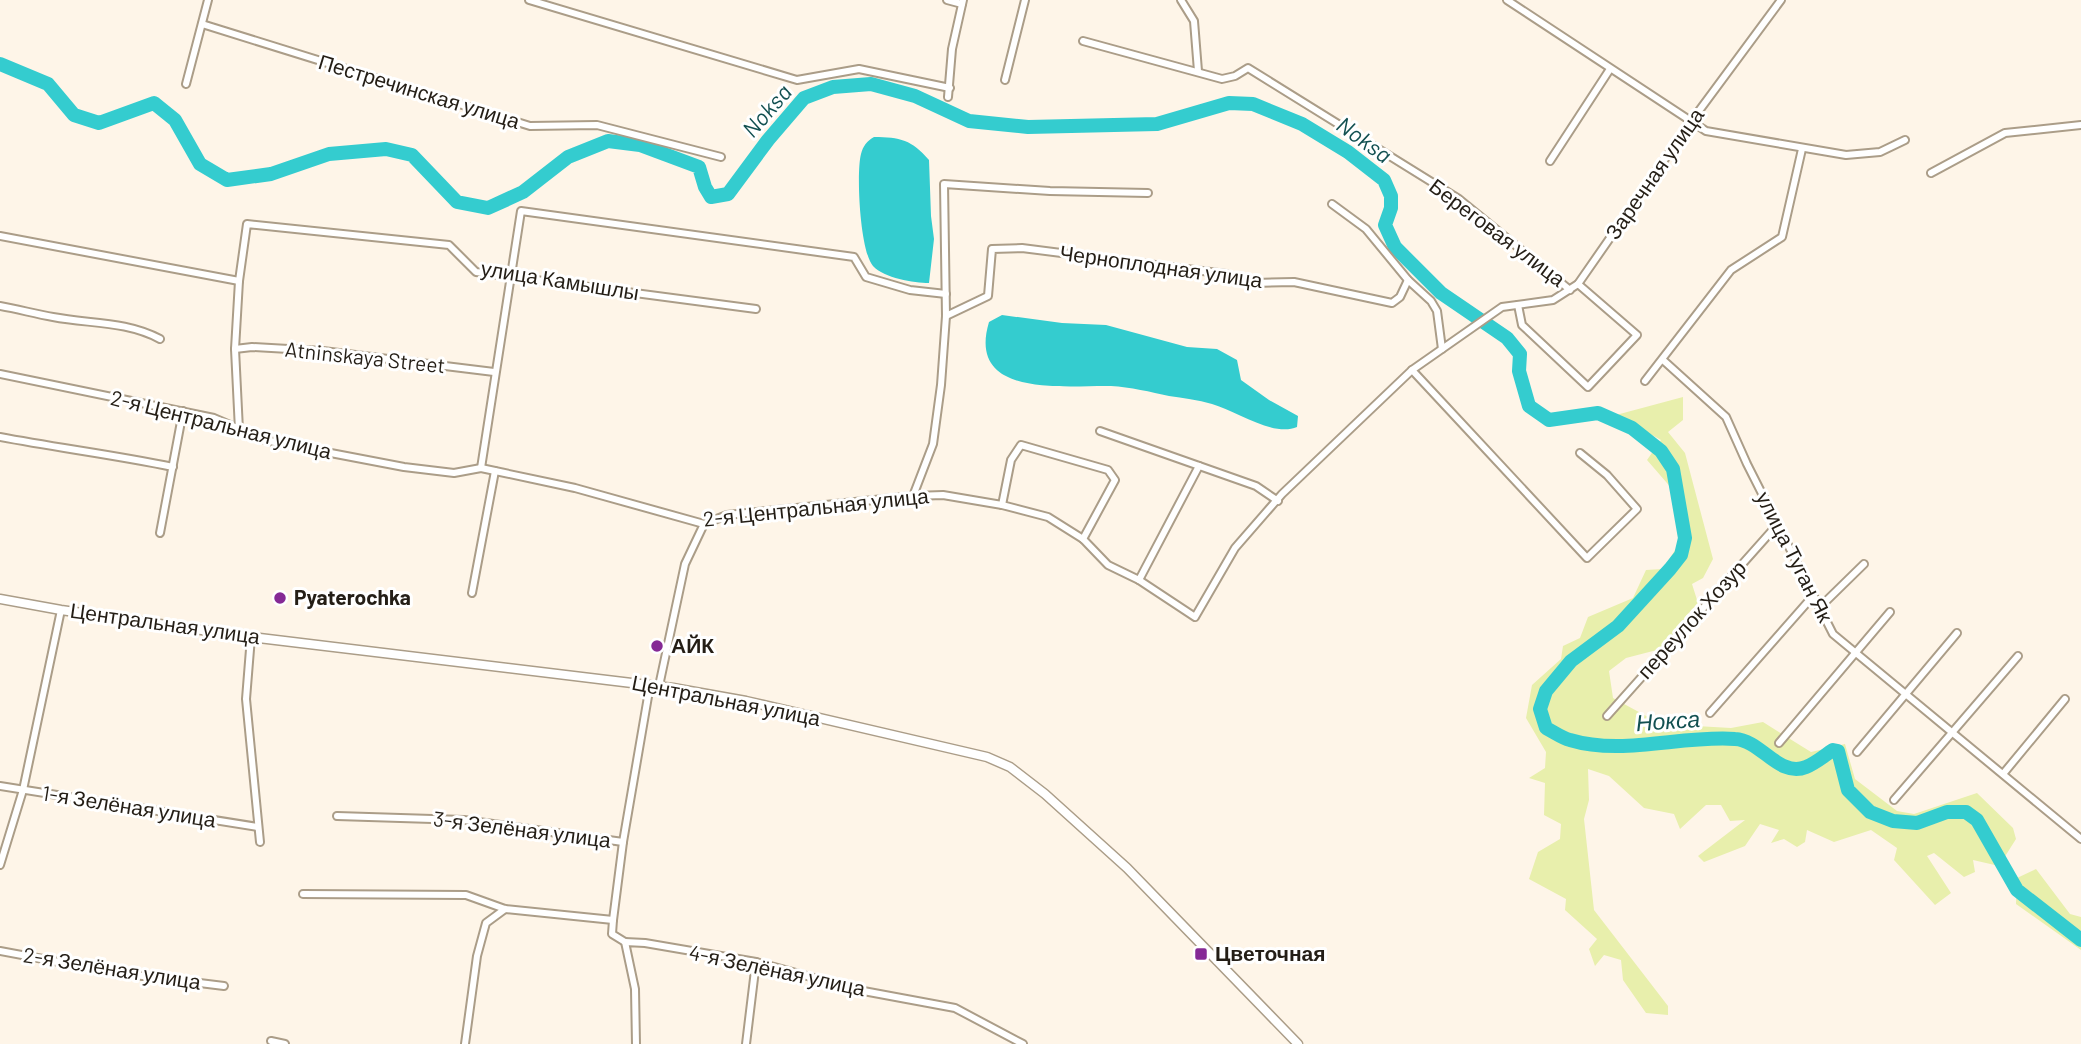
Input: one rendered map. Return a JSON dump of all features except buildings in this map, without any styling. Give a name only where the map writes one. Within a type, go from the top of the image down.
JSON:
[{"type":"street","points":[[529,0],[797,80],[859,69],[950,88]]},
{"type":"street","points":[[947,0],[962,2],[952,48],[948,97]]},
{"type":"street","points":[[1005,80],[1024,0]]},
{"type":"street","points":[[1181,0],[1194,21],[1198,71]]},
{"type":"street","points":[[1507,0],[1706,131],[1846,155],[1880,152],[1905,141]]},
{"type":"street","name":"Заречная улица","points":[[1502,307],[1553,300],[1577,284],[1690,122],[1781,0]]},
{"type":"street","points":[[187,83],[205,1]]},
{"type":"street","name":"Пестречинская улица","points":[[202,24],[530,127],[597,125],[721,157]]},
{"type":"street","name":"Береговая улица","points":[[1083,41],[1222,79],[1235,76],[1248,68],[1459,199],[1570,290]]},
{"type":"street","points":[[1550,161],[1610,69]]},
{"type":"street","points":[[1931,173],[2005,133],[2081,125]]},
{"type":"street","points":[[1645,381],[1731,270],[1782,237],[1801,149]]},
{"type":"street","points":[[913,496],[933,444],[941,385],[946,316],[944,184],[1050,191],[1149,193]]},
{"type":"street","points":[[1332,204],[1366,229],[1408,279],[1431,301],[1437,311],[1442,349]]},
{"type":"street","points":[[481,468],[521,211],[854,257],[866,278],[910,290],[946,294]]},
{"type":"street","name":"улица Камышлы","points":[[239,281],[247,224],[449,245],[476,272],[756,309]]},
{"type":"street","points":[[0,236],[239,281],[235,349],[239,430]]},
{"type":"street","name":"Черноплодная улица","points":[[946,316],[989,296],[992,249],[1022,248],[1226,274],[1255,283],[1294,282],[1392,303],[1401,297],[1408,279]]},
{"type":"street","name":"Береговая улица","points":[[1518,305],[1522,325],[1588,387],[1637,335],[1577,284]]},
{"type":"street","points":[[0,306],[53,317],[123,326],[145,331],[160,339]]},
{"type":"street","name":"2-я Центральная улица","points":[[0,374],[214,418],[265,440],[404,467],[454,473],[481,468],[575,488],[704,524],[727,515],[913,496],[943,495],[1002,505],[1048,517],[1083,539],[1108,565],[1139,579],[1195,617],[1235,548],[1278,500],[1412,370],[1502,307]]},
{"type":"street","name":"Atninskaya Street","points":[[235,349],[252,347],[323,351],[495,372]]},
{"type":"street","name":"улица Туган Як","points":[[1663,360],[1726,417],[1833,634],[2081,839]]},
{"type":"street","points":[[1412,370],[1587,558],[1637,509],[1607,475],[1580,453]]},
{"type":"street","points":[[160,533],[183,411]]},
{"type":"street","points":[[1100,431],[1256,486],[1278,500]]},
{"type":"street","points":[[0,437],[173,467]]},
{"type":"street","points":[[1002,505],[1011,460],[1021,445],[1108,470],[1115,480],[1083,539]]},
{"type":"street","points":[[1139,579],[1199,466]]},
{"type":"street","points":[[472,593],[495,471]]},
{"type":"street","name":"3-я Зелёная улица","points":[[612,920],[623,842],[654,686],[685,564],[704,524]]},
{"type":"street","name":"переулок Хозур","points":[[1607,716],[1777,525]]},
{"type":"street","points":[[1819,608],[1864,564]]},
{"type":"street","points":[[1710,713],[1813,596]]},
{"type":"street","name":"Центральная улица","points":[[0,599],[251,637],[654,686],[746,701],[967,752],[1010,767],[1045,794],[1127,867],[1298,1044]]},
{"type":"street","points":[[0,865],[23,790],[61,610]]},
{"type":"street","points":[[1779,743],[1891,612]]},
{"type":"street","points":[[1857,752],[1957,633]]},
{"type":"street","points":[[251,637],[246,699],[260,842]]},
{"type":"street","points":[[1894,800],[2018,656]]},
{"type":"street","points":[[2003,774],[2065,699]]},
{"type":"street","name":"1-я Зелёная улица","points":[[0,786],[258,827]]},
{"type":"street","name":"3-я Зелёная улица","points":[[337,816],[464,820],[623,842]]},
{"type":"street","points":[[303,894],[467,895],[505,909],[612,920],[612,934],[625,942],[635,989],[636,1044]]},
{"type":"street","points":[[465,1044],[477,956],[486,923],[505,909]]},
{"type":"street","name":"4-я Зелёная улица","points":[[625,942],[757,962],[858,990],[955,1007],[1023,1044]]},
{"type":"street","name":"2-я Зелёная улица","points":[[0,951],[118,973],[224,986]]},
{"type":"street","points":[[746,1044],[757,962]]},
{"type":"street","points":[[271,1041],[285,1044]]},
{"type":"green space","points":[[1683,397],[1683,420],[1668,432],[1685,453],[1713,559],[1703,578],[1692,584],[1698,603],[1684,618],[1680,644],[1626,658],[1609,671],[1613,698],[1661,724],[1731,728],[1763,722],[1811,752],[1845,744],[1855,779],[1897,811],[1914,814],[1977,793],[2013,828],[2016,839],[1999,866],[1973,860],[1975,872],[1964,877],[1934,853],[1927,856],[1951,893],[1935,905],[1894,860],[1897,848],[1871,830],[1834,842],[1807,830],[1805,842],[1797,847],[1784,839],[1771,843],[1779,830],[1760,824],[1745,846],[1704,862],[1698,856],[1745,820],[1730,821],[1721,805],[1706,805],[1680,829],[1674,814],[1644,808],[1609,776],[1588,769],[1589,800],[1584,819],[1594,910],[1668,1006],[1668,1015],[1646,1013],[1623,980],[1621,960],[1604,955],[1595,966],[1589,949],[1597,939],[1565,910],[1566,899],[1529,879],[1538,852],[1560,839],[1561,824],[1544,815],[1545,783],[1529,778],[1545,768],[1546,752],[1526,718],[1532,685],[1561,659],[1563,646],[1580,638],[1588,617],[1633,598],[1646,570],[1663,569],[1679,544],[1673,490],[1647,460],[1661,440],[1616,415]]},
{"type":"green space","points":[[2036,869],[2070,914],[2081,917],[2081,950],[2016,904],[2017,878]]},
{"type":"water","points":[[874,137],[905,141],[929,160],[934,239],[929,283],[908,281],[884,274],[873,266],[869,258],[860,211],[860,164],[864,146]]},
{"type":"water","points":[[1002,315],[1062,323],[1106,325],[1187,347],[1217,349],[1237,360],[1241,380],[1298,416],[1297,427],[1277,429],[1222,407],[1196,400],[1111,386],[1046,386],[1005,376],[992,364],[986,347],[989,322]]},
{"type":"waterway","name":"Noksa","points":[[0,64],[48,84],[74,115],[99,123],[154,103],[175,120],[200,164],[227,180],[271,174],[329,154],[386,149],[412,155],[457,202],[488,208],[523,192],[568,157],[608,141],[640,145],[699,167],[711,197],[728,194],[768,140],[804,98],[833,87],[871,84],[915,96],[969,121],[1028,127],[1157,124],[1229,103],[1253,104],[1302,124],[1348,152],[1384,180],[1391,196],[1391,208],[1385,225],[1395,247],[1441,293],[1507,338],[1520,354],[1519,371],[1529,406],[1549,420],[1598,413],[1632,428],[1661,451],[1673,469],[1685,538],[1681,555],[1618,626],[1571,661],[1546,691],[1540,709],[1546,728],[1570,740],[1611,746],[1735,739],[1753,745],[1779,763],[1796,769],[1810,765],[1833,750],[1838,751],[1848,790],[1870,812],[1893,821],[1917,823],[1947,812],[1966,812],[1977,820],[2017,890],[2081,940]]},
{"type":"place","name":"Pyaterochka","points":[[280,598]]},
{"type":"place","name":"АЙК","points":[[657,646]]},
{"type":"place","name":"Цветочная","points":[[1201,954]]},
{"type":"water label","name":"Нокса","points":[[1668,721]]}]
